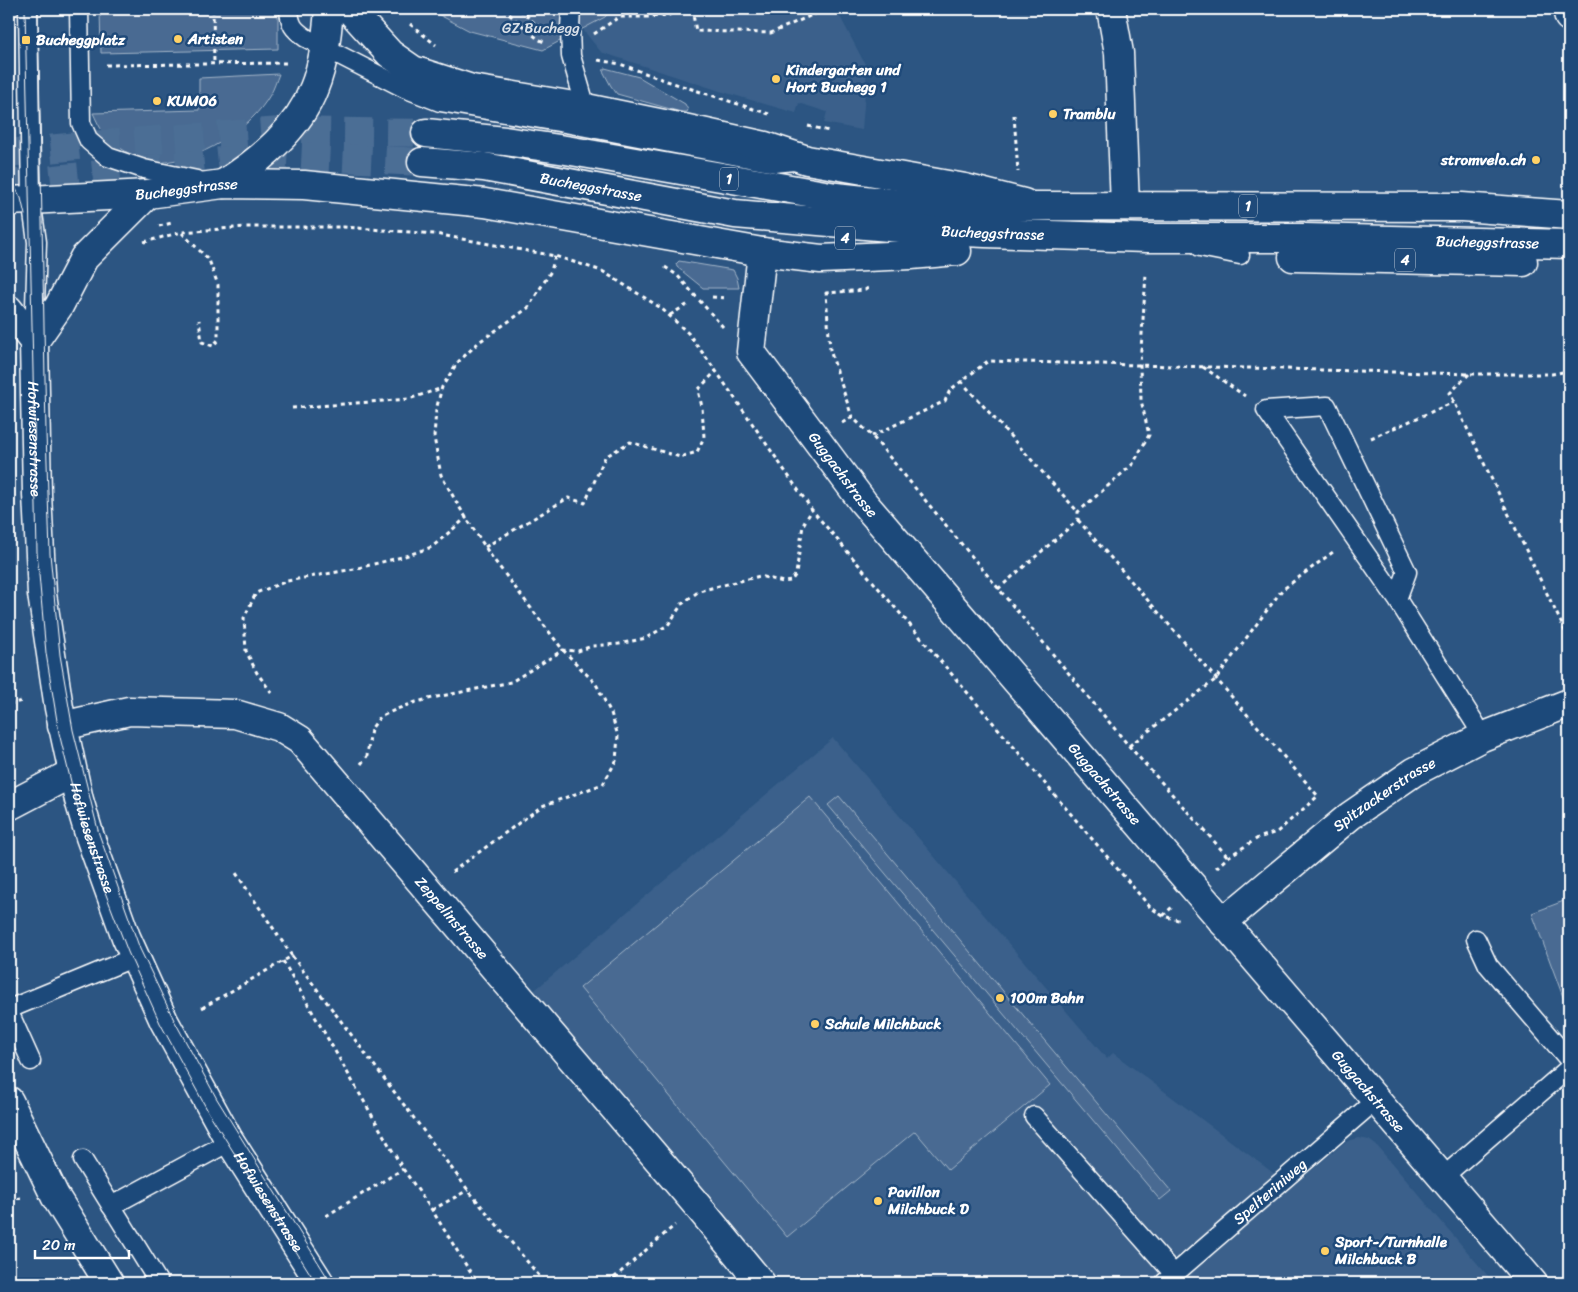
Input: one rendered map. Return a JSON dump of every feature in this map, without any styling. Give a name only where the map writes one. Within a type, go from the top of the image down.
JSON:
[{"type":"street","points":[[223,184],[244,171],[279,140],[306,106],[319,75],[329,9]]},
{"type":"street","name":"Bucheggstrasse","points":[[349,9],[390,54],[413,70],[472,89],[586,108],[755,144],[807,160],[965,188],[1033,206]]},
{"type":"street","points":[[1111,9],[1119,53],[1125,206]]},
{"type":"street","points":[[1567,9],[1569,17]]},
{"type":"street","name":"Bucheggstrasse","points":[[426,133],[505,141],[557,149],[836,197],[957,210],[1033,206],[1462,207],[1569,215]]},
{"type":"street","name":"Bucheggstrasse","points":[[422,162],[484,167],[734,214],[924,230],[1148,238],[1305,238],[1569,244]]},
{"type":"street","name":"Bucheggstrasse","points":[[20,200],[148,194],[223,184],[304,185],[485,203],[762,252],[821,259],[911,256],[957,251]]},
{"type":"street","points":[[9,310],[34,342],[58,306],[84,258],[148,194]]},
{"type":"street","points":[[1462,207],[1569,195]]},
{"type":"street","name":"4","points":[[734,214],[839,237],[957,251],[1569,262]]},
{"type":"street","name":"Guggachstrasse","points":[[762,252],[751,352],[863,502],[1533,1283]]},
{"type":"street","name":"Hofwiesenstrasse","points":[[34,342],[37,494],[42,594],[62,726],[78,800],[101,871],[135,957],[164,1021],[231,1142],[320,1283]]},
{"type":"street","name":"Spitzackerstrasse","points":[[1223,922],[1350,816],[1414,772],[1482,737],[1569,703]]},
{"type":"street","name":"Zeppelinstrasse","points":[[62,726],[129,711],[235,714],[279,727],[300,740],[762,1283]]},
{"type":"street","points":[[9,806],[72,773]]},
{"type":"street","points":[[9,1101],[55,1196],[109,1283]]},
{"type":"lane","points":[[28,9],[20,200],[37,242],[34,342]]},
{"type":"lane","points":[[79,9],[80,123],[89,141],[108,157],[144,169],[185,179],[223,184]]},
{"type":"lane","points":[[289,9],[294,30],[306,38],[404,88],[440,102],[570,124],[775,163],[807,160]]},
{"type":"lane","points":[[571,9],[571,50],[586,108]]},
{"type":"lane","points":[[1148,238],[1240,255]]},
{"type":"lane","points":[[1266,410],[1327,406],[1406,572],[1397,599]]},
{"type":"lane","points":[[1266,410],[1397,599],[1482,737]]},
{"type":"lane","points":[[1476,939],[1488,965],[1569,1060]]},
{"type":"lane","points":[[31,1062],[9,1011],[135,957]]},
{"type":"lane","points":[[1443,1177],[1569,1068]]},
{"type":"lane","name":"Spelteriniweg","points":[[1169,1279],[1376,1100]]},
{"type":"lane","points":[[1034,1116],[1169,1279]]},
{"type":"lane","points":[[111,1206],[231,1142]]},
{"type":"lane","points":[[83,1160],[159,1283]]},
{"type":"path","points":[[213,9],[214,64]]},
{"type":"path","points":[[502,9],[538,39],[620,64],[667,82],[774,116]]},
{"type":"path","points":[[520,9],[535,24],[553,36]]},
{"type":"path","points":[[571,50],[619,17],[669,15],[677,9]]},
{"type":"path","points":[[692,9],[696,31],[771,33],[826,9]]},
{"type":"path","points":[[410,24],[437,46]]},
{"type":"path","points":[[97,65],[287,63]]},
{"type":"path","points":[[1014,116],[1018,172]]},
{"type":"path","points":[[801,124],[810,127]]},
{"type":"path","points":[[152,228],[178,222]]},
{"type":"path","points":[[143,243],[182,232],[246,226],[344,227],[435,234],[555,256],[602,271],[670,315],[688,333],[716,370],[812,510],[1150,907],[1163,916],[1186,923]]},
{"type":"path","points":[[182,232],[209,260],[218,285],[218,340],[213,346],[202,342],[199,320]]},
{"type":"path","points":[[449,874],[542,806],[603,784],[616,761],[618,736],[611,713],[596,684],[563,650],[485,547],[441,475],[434,436],[436,410],[442,388],[457,363],[479,342],[528,308],[551,271],[555,256]]},
{"type":"path","points":[[1078,512],[1132,464],[1149,435],[1141,400],[1140,364],[1146,274]]},
{"type":"path","points":[[865,290],[826,293],[830,350],[852,416],[872,436],[1129,746],[1228,857]]},
{"type":"path","points":[[670,315],[690,303]]},
{"type":"path","points":[[872,436],[944,401],[950,390],[988,361],[1469,374],[1552,374],[1569,371]]},
{"type":"path","points":[[1202,366],[1266,410]]},
{"type":"path","points":[[485,547],[568,498],[585,503],[605,457],[630,442],[680,457],[697,452],[704,437],[702,407],[698,390],[716,370]]},
{"type":"path","points":[[1469,374],[1450,393],[1569,639]]},
{"type":"path","points":[[961,381],[1078,512],[1078,520],[1215,680],[1318,796],[1277,832],[1258,838],[1228,857],[1215,869]]},
{"type":"path","points":[[292,408],[409,399],[442,388]]},
{"type":"path","points":[[1347,449],[1454,402]]},
{"type":"path","points":[[356,766],[362,763],[367,756],[371,730],[380,717],[416,702],[511,682],[563,650],[578,652],[592,646],[619,644],[646,638],[668,625],[682,604],[699,591],[760,576],[783,582],[791,581],[796,574],[803,526],[812,510]]},
{"type":"path","points":[[278,698],[257,673],[246,651],[244,618],[256,593],[287,582],[393,560],[432,547],[467,517]]},
{"type":"path","points":[[998,589],[1078,520]]},
{"type":"path","points":[[1129,746],[1215,680],[1282,590],[1354,537]]},
{"type":"path","points":[[9,704],[22,701]]},
{"type":"path","points":[[236,874],[292,956],[468,1190],[545,1283]]},
{"type":"path","points":[[202,1008],[292,956]]},
{"type":"path","points":[[283,960],[403,1169],[432,1210],[477,1283]]},
{"type":"path","points":[[326,1216],[403,1169]]},
{"type":"path","points":[[432,1210],[468,1190]]},
{"type":"path","points":[[608,1283],[681,1220]]},
{"type":"shaded area","name":"Kindergarten und Hort Buchegg 1","points":[[585,9],[836,9],[867,68],[862,130],[824,123],[827,112],[799,103],[796,113],[720,91],[601,52],[584,31]]},
{"type":"shaded area","name":"Schule Milchbuck","points":[[833,738],[1107,1059],[1113,1053],[1292,1187],[1343,1144],[1359,1138],[1369,1140],[1377,1146],[1494,1283],[771,1283],[529,995]]},
{"type":"green space","points":[[100,9],[278,9],[278,49],[101,53]]},
{"type":"green space","name":"GZ Buchegg","points":[[428,9],[612,9],[605,17],[543,50],[470,31]]},
{"type":"green space","points":[[605,68],[639,77],[685,104],[687,112],[617,94],[603,71]]},
{"type":"green space","points":[[279,74],[271,93],[262,107],[240,129],[199,153],[162,163],[142,159],[115,144],[99,126],[93,113],[199,110],[199,78]]},
{"type":"green space","points":[[679,261],[733,270],[739,288],[703,288],[677,267],[676,264]]},
{"type":"green space","name":"100m Bahn","points":[[839,796],[1171,1191],[1160,1200],[828,805]]},
{"type":"green space","points":[[810,797],[1050,1085],[948,1170],[915,1131],[787,1237],[580,988]]},
{"type":"green space","points":[[1569,899],[1569,1013],[1532,913]]},
{"type":"tunnel","points":[[9,153],[87,145],[282,131],[426,133]]},
{"type":"tunnel","points":[[9,184],[278,155],[422,162]]},
{"type":"tram line","points":[[25,9],[37,552],[46,653],[59,733],[76,802],[100,879],[128,952],[160,1023],[209,1113],[316,1283]]},
{"type":"tram line","points":[[38,9],[50,554],[60,655],[73,730],[99,834],[140,949],[174,1020],[217,1099],[331,1283]]},
{"type":"tram line","points":[[9,177],[21,198],[25,215]]},
{"type":"place","name":"Artisten","points":[[178,39]]},
{"type":"place","name":"Bucheggplatz","points":[[26,40]]},
{"type":"place","name":"Kindergarten und Hort Buchegg 1","points":[[776,79]]},
{"type":"place","name":"KUMO6","points":[[157,101]]},
{"type":"place","name":"Tramblu","points":[[1053,114]]},
{"type":"place","name":"stromvelo.ch","points":[[1536,160]]},
{"type":"place","name":"100m Bahn","points":[[1000,998]]},
{"type":"place","name":"Schule Milchbuck","points":[[815,1024]]},
{"type":"place","name":"Pavillon Milchbuck D","points":[[878,1201]]},
{"type":"place","name":"Sport-/Turnhalle Milchbuck B","points":[[1325,1251]]}]
